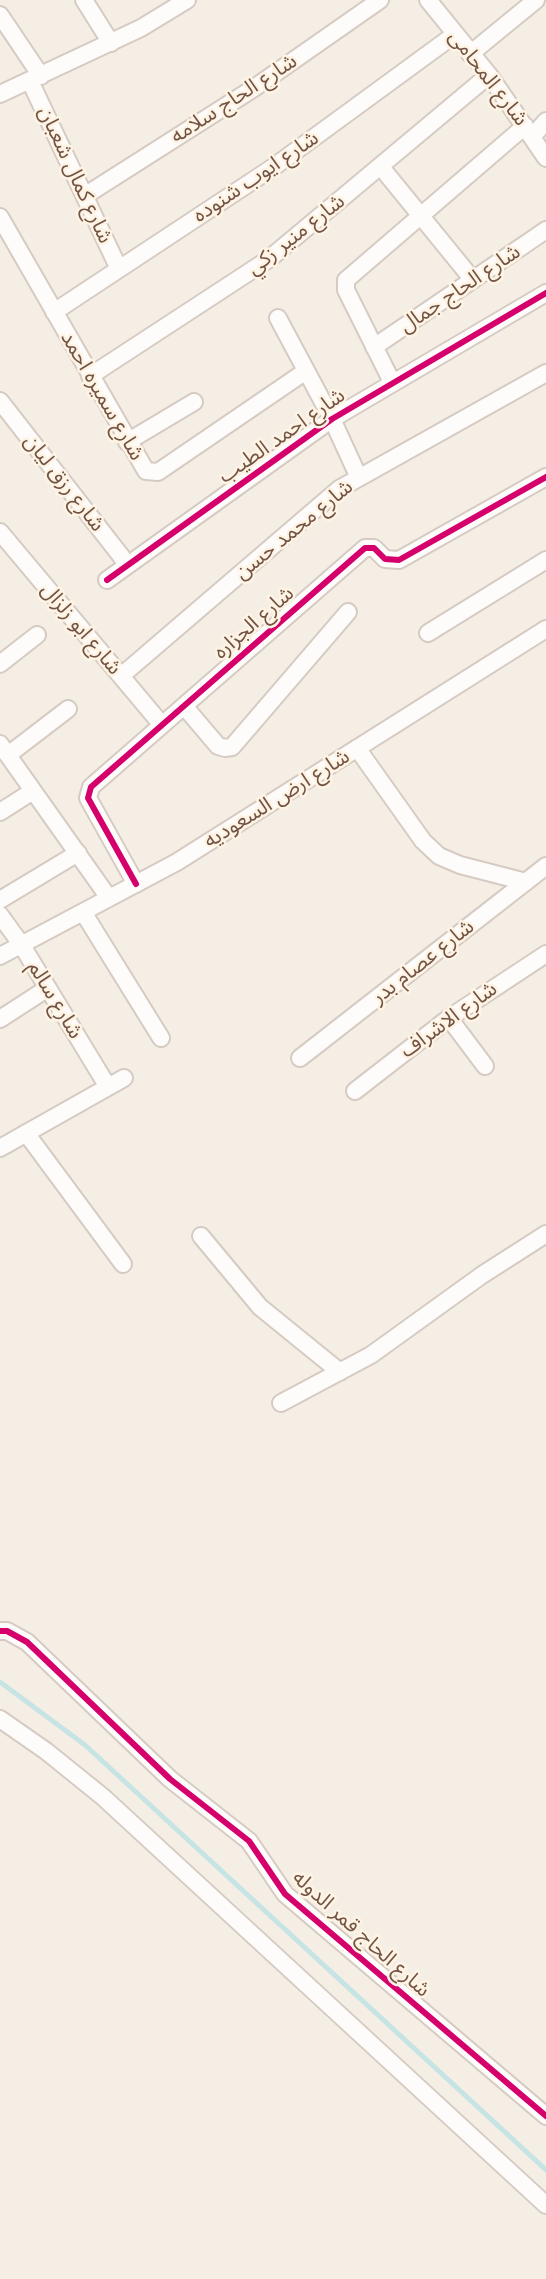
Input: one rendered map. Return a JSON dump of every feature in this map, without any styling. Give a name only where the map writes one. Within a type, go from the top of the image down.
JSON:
[{"type":"street","points":[[84,0],[111,43]]},
{"type":"street","points":[[0,94],[141,28],[187,0]]},
{"type":"street","name":"شارع الحاج سلامه","points":[[86,195],[254,88],[380,0]]},
{"type":"street","name":"شارع المحامى","points":[[428,0],[454,36],[489,75],[546,158]]},
{"type":"street","points":[[470,54],[536,0]]},
{"type":"street","name":"شارع كمال شعبان","points":[[0,15],[36,79],[119,269]]},
{"type":"street","name":"شارع ايوب شنوده","points":[[54,312],[275,166],[454,36]]},
{"type":"street","name":"شارع منير زكي","points":[[90,376],[269,259],[489,75]]},
{"type":"street","points":[[392,382],[346,290],[346,280],[420,216],[529,131],[546,121]]},
{"type":"street","points":[[381,167],[473,280]]},
{"type":"street","name":"شارع سميره احمد","points":[[0,217],[142,468],[150,473],[158,472],[306,371]]},
{"type":"street","name":"شارع الحاج جمال","points":[[374,347],[546,230]]},
{"type":"street","name":"شارع احمد الطيب","points":[[107,580],[332,419],[546,293]]},
{"type":"street","points":[[278,318],[332,419],[359,478]]},
{"type":"street","name":"شارع محمد حسن","points":[[121,676],[339,489],[546,373]]},
{"type":"street","name":"شارع رزق ليان","points":[[0,401],[128,565]]},
{"type":"street","points":[[128,442],[194,402]]},
{"type":"street","name":"شارع الجزاره","points":[[136,884],[90,801],[88,792],[365,548],[374,549],[385,560],[399,560],[546,477]]},
{"type":"street","name":"شارع ابو زلزال","points":[[0,532],[162,725]]},
{"type":"street","points":[[428,633],[546,560]]},
{"type":"street","points":[[184,706],[218,746],[232,747],[348,612]]},
{"type":"street","name":"شارع ارض السعوديه","points":[[0,956],[177,862],[546,629]]},
{"type":"street","points":[[0,664],[37,635]]},
{"type":"street","points":[[68,709],[4,750],[109,898]]},
{"type":"street","points":[[357,748],[423,841],[439,856],[460,865],[526,882]]},
{"type":"street","points":[[0,813],[33,791]]},
{"type":"street","points":[[0,900],[78,854]]},
{"type":"street","name":"شارع عصام بدر","points":[[300,1058],[546,866]]},
{"type":"street","points":[[82,912],[161,1038]]},
{"type":"street","name":"شارع سالم","points":[[0,915],[21,944],[108,1087]]},
{"type":"street","name":"شارع الاشراف","points":[[355,1091],[449,1018],[546,954]]},
{"type":"street","points":[[0,1019],[48,988]]},
{"type":"street","points":[[449,1018],[485,1066]]},
{"type":"street","points":[[0,1148],[124,1078]]},
{"type":"street","points":[[26,1132],[123,1264]]},
{"type":"street","points":[[280,1403],[371,1355],[482,1275],[546,1234]]},
{"type":"street","points":[[201,1236],[260,1307],[340,1372]]},
{"type":"street","name":"شارع الحاج قمر الدوله","points":[[0,1631],[6,1631],[27,1642],[170,1779],[249,1841],[285,1894],[546,2116]]},
{"type":"street","points":[[0,1719],[46,1751],[103,1797],[546,2205]]},
{"type":"waterway","points":[[0,1682],[85,1745],[546,2170]]},
{"type":"cycle path","points":[[107,580],[332,419],[546,293]]},
{"type":"cycle path","points":[[136,884],[88,798],[91,787],[365,548],[374,548],[385,559],[399,560],[546,477]]},
{"type":"cycle path","points":[[0,1631],[7,1631],[27,1642],[170,1779],[249,1841],[285,1894],[546,2116]]}]
